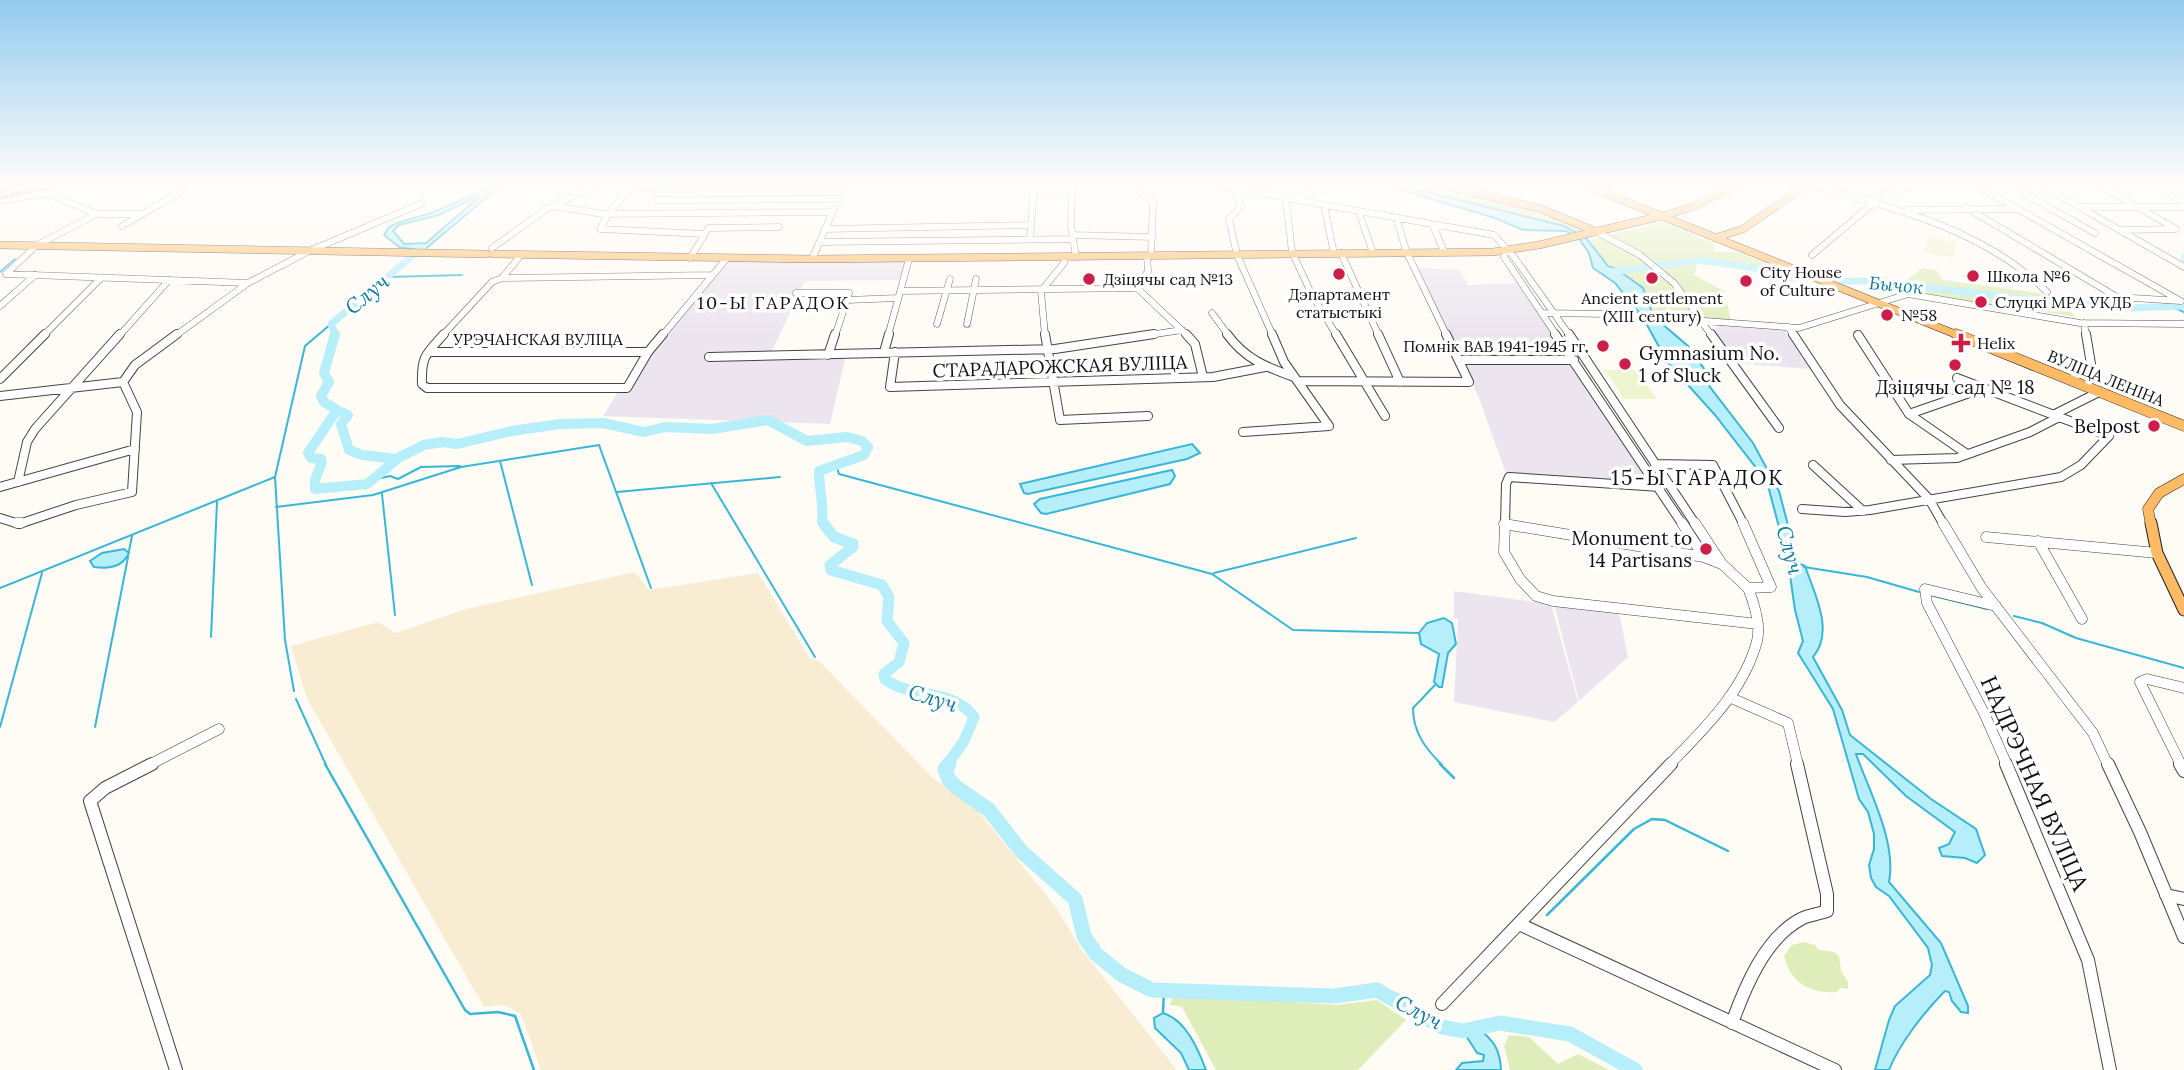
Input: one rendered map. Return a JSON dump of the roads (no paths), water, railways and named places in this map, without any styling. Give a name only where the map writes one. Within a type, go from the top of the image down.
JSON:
[{"type":"main road","points":[[0,245],[461,254],[495,249],[518,255],[909,259],[1506,250],[1579,236]]},
{"type":"main road","name":"ВУЛІЦА ЛЕНІНА","points":[[1710,236],[2184,426]]},
{"type":"main road","points":[[1715,238],[1721,236]]},
{"type":"main road","points":[[2184,479],[2159,493],[2148,505],[2157,553],[2184,610]]},
{"type":"street","points":[[55,236],[37,245],[6,274],[248,283]]},
{"type":"street","points":[[0,396],[123,382],[135,365],[248,283],[345,236]]},
{"type":"street","points":[[495,249],[511,236]]},
{"type":"street","points":[[690,258],[704,236]]},
{"type":"street","points":[[812,259],[822,236]]},
{"type":"street","points":[[1233,236],[1237,255],[1284,362],[1329,426],[1243,432]]},
{"type":"street","points":[[1291,236],[1294,254],[1312,295],[1385,416]]},
{"type":"street","points":[[1333,236],[1338,253],[1400,382]]},
{"type":"street","points":[[1367,236],[1373,253]]},
{"type":"street","points":[[1212,313],[1239,350],[1265,367],[1297,379],[1365,383],[1469,382],[1406,253],[1401,236]]},
{"type":"street","points":[[1437,236],[1444,252]]},
{"type":"street","points":[[1442,1004],[1631,806],[1729,697],[1748,666],[1758,639],[1755,604],[1748,588],[1721,564],[1554,312],[1514,257],[1495,236]]},
{"type":"street","points":[[1599,236],[1650,262],[1674,283],[1779,428]]},
{"type":"street","points":[[1812,255],[1835,236]]},
{"type":"street","points":[[1962,236],[1989,248],[2026,271],[2046,292]]},
{"type":"street","points":[[2014,236],[2117,297],[2183,302]]},
{"type":"street","points":[[2066,236],[2183,302]]},
{"type":"street","points":[[2131,236],[2184,267]]},
{"type":"street","points":[[1073,237],[1076,257]]},
{"type":"street","points":[[820,242],[1153,237],[1148,271],[1137,288]]},
{"type":"street","points":[[1506,250],[1504,257],[1660,487],[1704,557]]},
{"type":"street","name":"УРЭЧАНСКАЯ ВУЛІЦА","points":[[518,255],[502,278],[492,282],[421,363],[422,384],[427,388],[627,387],[648,352]]},
{"type":"street","points":[[1065,257],[1065,262],[1041,291],[1046,348],[1060,419],[1148,416]]},
{"type":"street","points":[[648,352],[727,258]]},
{"type":"street","points":[[884,352],[909,259]]},
{"type":"street","points":[[0,306],[35,275]]},
{"type":"street","points":[[502,278],[712,275]]},
{"type":"street","points":[[0,379],[101,278]]},
{"type":"street","points":[[937,324],[950,279]]},
{"type":"street","points":[[967,324],[976,279]]},
{"type":"street","points":[[18,482],[27,442],[169,281]]},
{"type":"street","points":[[847,300],[946,291],[1137,288],[1195,344],[1203,377]]},
{"type":"street","points":[[796,293],[849,293],[828,355]]},
{"type":"street","points":[[1542,313],[1804,327],[1908,294],[2084,323],[2184,324]]},
{"type":"street","points":[[2070,380],[2091,365],[2084,323]]},
{"type":"street","points":[[1788,327],[1840,405],[1929,499],[1981,587],[2096,739],[2184,937]]},
{"type":"street","points":[[709,358],[1046,348],[1182,330]]},
{"type":"street","points":[[1858,335],[1909,414],[1967,454]]},
{"type":"street","name":"УРЭЧАНСКАЯ ВУЛІЦА","points":[[429,352],[648,352]]},
{"type":"street","name":"СТАРАДАРОЖСКАЯ ВУЛІЦА","points":[[895,352],[890,387],[1054,384],[1203,377],[1265,367]]},
{"type":"street","points":[[1459,360],[1574,360]]},
{"type":"street","points":[[1801,509],[1863,511],[2071,474],[2109,436],[1957,378]]},
{"type":"street","points":[[0,518],[19,524],[76,505],[132,492],[137,412],[123,382]]},
{"type":"street","points":[[1909,414],[1984,388]]},
{"type":"street","points":[[1891,460],[1941,460],[1967,454],[2030,432],[2099,392]]},
{"type":"street","points":[[0,487],[135,449]]},
{"type":"street","points":[[1655,464],[1715,466],[1750,536],[1771,587],[1748,588]]},
{"type":"street","points":[[1813,465],[1863,511]]},
{"type":"street","points":[[1660,487],[1509,477],[1506,484],[1504,552],[1520,579],[1536,596],[1553,601],[1758,624]]},
{"type":"street","points":[[1504,524],[1704,557],[1721,564]]},
{"type":"street","points":[[1986,537],[2157,553]]},
{"type":"street","points":[[2038,541],[2082,619]]},
{"type":"street","name":"НАДРЭЧНАЯ ВУЛІЦА","points":[[1996,606],[1925,589],[1927,603],[1983,713],[2083,947],[2110,1070]]},
{"type":"street","points":[[2184,688],[2147,679],[2140,682],[2184,771]]},
{"type":"street","points":[[1729,697],[1788,723],[1823,868],[1827,911],[1801,919],[1777,937],[1743,993],[1732,1023]]},
{"type":"street","points":[[176,1070],[90,801],[105,788],[219,729]]},
{"type":"street","points":[[2166,895],[2184,899]]},
{"type":"street","points":[[1519,924],[1835,1070]]},
{"type":"water","points":[[385,236],[397,236],[404,244],[426,243],[434,236],[441,236],[423,251],[399,247]]},
{"type":"water","name":"Случ","points":[[1574,236],[1586,238],[1608,266],[1624,272],[1622,273],[1643,288],[1654,317],[1688,346],[1705,370],[1710,387],[1753,443],[1779,491],[1798,563],[1805,566],[1821,612],[1822,636],[1813,657],[1842,710],[1850,735],[1931,799],[1976,829],[1985,855],[1977,863],[1965,858],[1942,856],[1939,848],[1949,844],[1955,832],[1906,796],[1863,754],[1856,754],[1886,834],[1889,882],[1941,943],[1968,1006],[1968,1013],[1961,1012],[1949,992],[1945,991],[1913,1028],[1889,1070],[1875,1070],[1889,1020],[1895,1006],[1930,975],[1932,965],[1928,948],[1889,896],[1876,887],[1871,878],[1869,865],[1874,849],[1874,834],[1868,812],[1859,799],[1833,709],[1798,653],[1803,641],[1795,610],[1788,561],[1767,482],[1715,415],[1668,363],[1642,316],[1615,283],[1593,268],[1589,253]]},
{"type":"water","points":[[1192,444],[1200,453],[1187,459],[1028,494],[1024,493],[1020,484]]},
{"type":"water","points":[[1172,470],[1175,476],[1170,484],[1046,514],[1041,513],[1034,504],[1040,499]]},
{"type":"water","points":[[124,549],[129,553],[122,562],[114,566],[94,567],[90,561],[102,553]]},
{"type":"water","points":[[1444,618],[1452,623],[1456,644],[1448,653],[1442,687],[1439,687],[1434,682],[1439,654],[1421,644],[1419,633],[1427,623]]},
{"type":"water","points":[[1163,1013],[1185,1029],[1206,1070],[1189,1070],[1181,1053],[1155,1028],[1154,1018]]},
{"type":"water","points":[[1478,1028],[1495,1046],[1501,1070],[1456,1070],[1462,1063],[1483,1061],[1484,1055],[1477,1053],[1463,1031]]},
{"type":"waterway","name":"Случ","points":[[336,336],[331,324],[422,248]]},
{"type":"waterway","name":"Бычок","points":[[2184,257],[2184,262]]},
{"type":"waterway","points":[[0,272],[15,259]]},
{"type":"waterway","name":"Бычок","points":[[1610,272],[1701,260],[1840,281],[1877,281],[2012,298],[2126,308],[2184,306]]},
{"type":"waterway","points":[[388,277],[462,275]]},
{"type":"waterway","points":[[1649,301],[1662,301]]},
{"type":"waterway","name":"Бычок","points":[[2173,307],[2184,312]]},
{"type":"waterway","points":[[275,477],[305,346],[331,324]]},
{"type":"waterway","name":"Случ","points":[[335,334],[324,373],[329,382],[321,396],[324,402],[337,410]]},
{"type":"waterway","points":[[337,410],[348,415],[341,424],[349,450],[362,455],[397,459]]},
{"type":"waterway","name":"Случ","points":[[337,410],[308,453],[311,458],[321,459],[322,462],[315,480],[315,489],[367,484],[400,457],[424,445],[442,442],[457,444],[512,431],[560,424],[603,423],[644,432],[665,427],[713,429],[768,420],[807,441],[847,437],[862,441],[868,447],[864,455],[819,471],[824,525]]},
{"type":"waterway","points":[[277,507],[373,495],[461,467],[599,445],[651,588]]},
{"type":"waterway","points":[[500,461],[532,585]]},
{"type":"waterway","points":[[836,465],[839,474],[1212,574],[1293,630],[1419,633]]},
{"type":"waterway","points":[[372,480],[390,476],[398,479],[421,467],[460,466]]},
{"type":"waterway","points":[[0,588],[275,477]]},
{"type":"waterway","points":[[275,477],[277,507]]},
{"type":"waterway","points":[[711,483],[780,477]]},
{"type":"waterway","points":[[617,492],[711,483]]},
{"type":"waterway","points":[[711,483],[815,657]]},
{"type":"waterway","points":[[382,494],[395,615]]},
{"type":"waterway","points":[[211,637],[217,502]]},
{"type":"waterway","points":[[277,507],[285,640],[294,691]]},
{"type":"waterway","name":"Случ","points":[[823,523],[834,537],[853,544],[853,547],[830,565],[831,570],[882,585],[889,597],[887,621],[904,643],[899,662],[884,674],[885,679],[907,690],[954,701],[974,717],[964,741],[947,765]]},
{"type":"waterway","points":[[129,551],[132,536]]},
{"type":"waterway","points":[[1214,573],[1356,538]]},
{"type":"waterway","points":[[95,727],[128,557]]},
{"type":"waterway","points":[[1804,567],[1867,577],[1919,592]]},
{"type":"waterway","points":[[0,727],[42,573]]},
{"type":"waterway","points":[[1934,596],[1987,609]]},
{"type":"waterway","points":[[2014,616],[2042,623],[2076,638],[2184,668]]},
{"type":"waterway","points":[[1435,685],[1413,708],[1415,725],[1421,739],[1442,765]]},
{"type":"waterway","points":[[296,699],[326,765]]},
{"type":"waterway","points":[[325,764],[465,1010],[470,1014],[498,1012],[515,1016],[534,1070]]},
{"type":"waterway","name":"Случ","points":[[949,764],[945,769],[949,780],[989,810],[1021,851],[1075,899],[1084,936],[1096,954],[1122,975],[1152,990],[1334,996],[1377,990],[1442,1027],[1463,1031],[1500,1023],[1570,1034],[1635,1070]]},
{"type":"waterway","points":[[1440,764],[1454,778]]},
{"type":"waterway","points":[[1547,915],[1634,829],[1652,819],[1665,820],[1728,851]]},
{"type":"waterway","points":[[1163,1013],[1164,990]]},
{"type":"place","name":"Дэпартамент статыстыкі","points":[[1339,274]]},
{"type":"place","name":"Школа №6","points":[[1973,276]]},
{"type":"place","name":"Ancient settlement (XIII century)","points":[[1652,278]]},
{"type":"place","name":"Дзіцячы сад №13","points":[[1089,279]]},
{"type":"place","name":"City House of Culture","points":[[1746,281]]},
{"type":"place","name":"Слуцкі МРА УКДБ","points":[[1981,302]]},
{"type":"place","name":"№58","points":[[1887,315]]},
{"type":"place","name":"Helix","points":[[1961,343]]},
{"type":"place","name":"Помнік ВАВ 1941-1945 гг.","points":[[1603,346]]},
{"type":"place","name":"Gymnasium No. 1 of Sluck","points":[[1625,364]]},
{"type":"place","name":"Дзіцячы сад № 18","points":[[1955,365]]},
{"type":"place","name":"Belpost","points":[[2154,426]]},
{"type":"place","name":"Monument to 14 Partisans","points":[[1706,549]]},
{"type":"district","name":"10-Ы ГАРАДОК","points":[[774,302]]},
{"type":"district","name":"15-Ы ГАРАДОК","points":[[1698,477]]}]
